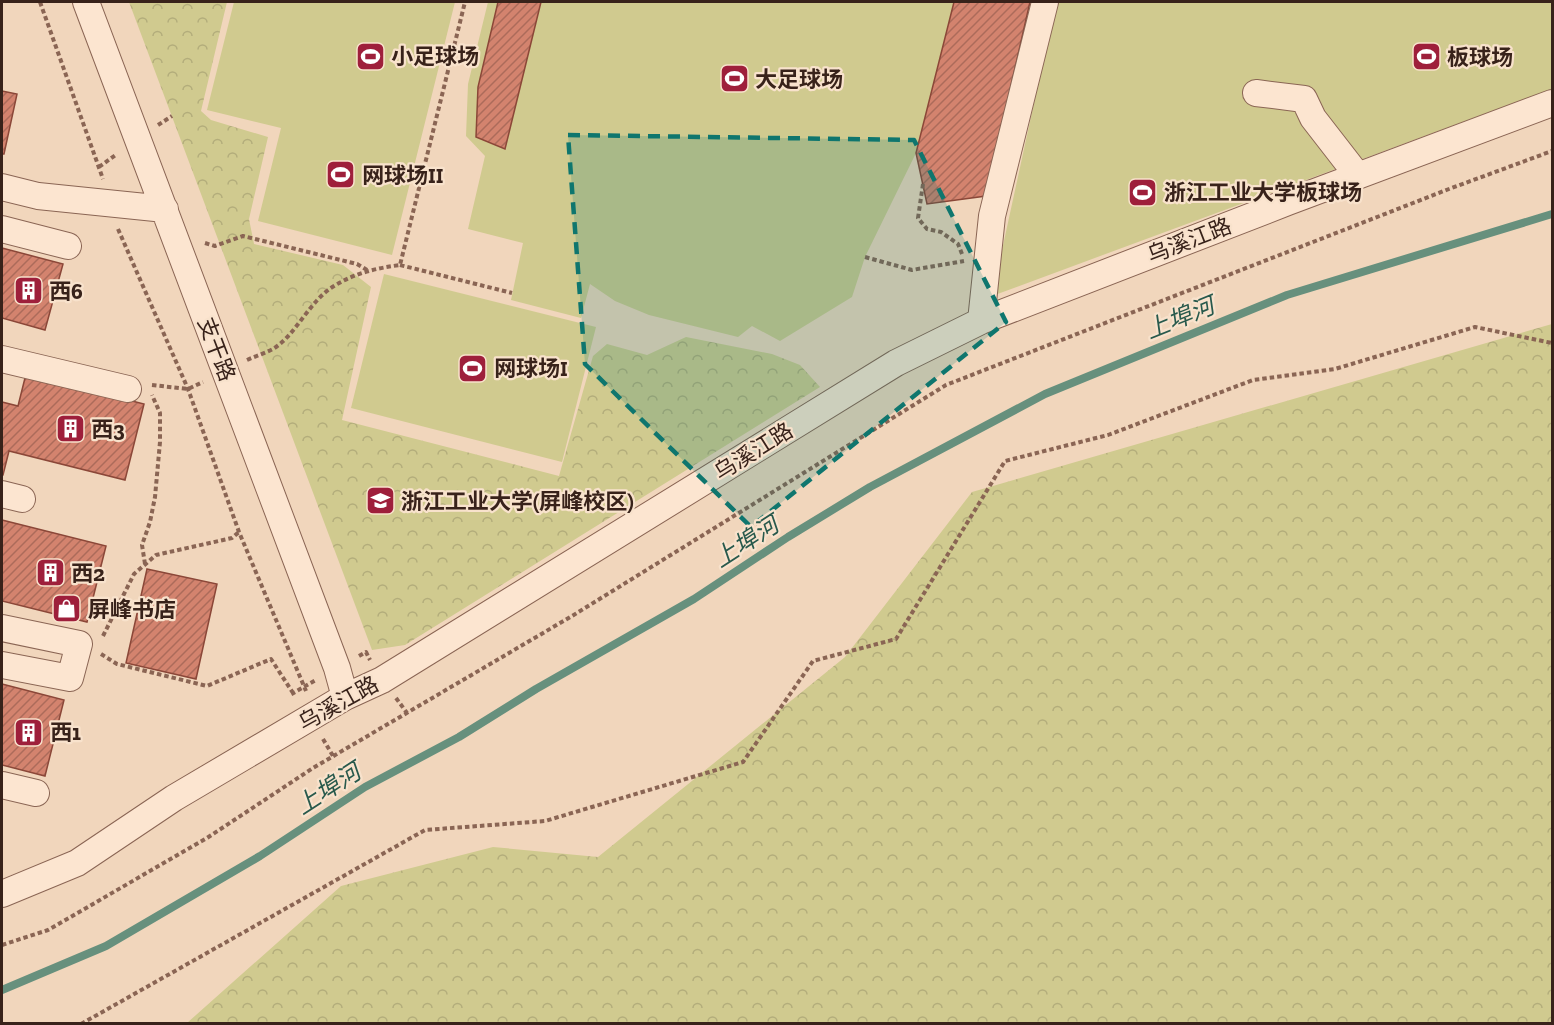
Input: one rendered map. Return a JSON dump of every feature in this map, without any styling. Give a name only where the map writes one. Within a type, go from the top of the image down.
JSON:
[{"type":"street","name":"支干路","points":[[86,2],[337,668],[345,697]]},
{"type":"street","points":[[981,321],[992,216],[1045,2]]},
{"type":"street","points":[[1256,93],[1304,99],[1313,118],[1358,176]]},
{"type":"street","name":"乌溪江路","points":[[2,894],[77,863],[174,798],[345,697],[382,680],[896,363],[981,321],[1552,103]]},
{"type":"street","points":[[2,187],[38,196],[165,209]]},
{"type":"street","points":[[2,229],[68,246]]},
{"type":"street","points":[[2,359],[128,389]]},
{"type":"street","points":[[2,628],[87,647],[70,678],[2,664]]},
{"type":"street","points":[[2,784],[36,793]]},
{"type":"path","points":[[40,2],[112,204],[116,223],[188,389],[239,532],[305,686],[310,718]]},
{"type":"path","points":[[400,265],[465,2]]},
{"type":"path","points":[[2,945],[48,930],[207,838],[313,768],[572,616],[946,385],[1552,151]]},
{"type":"path","points":[[923,184],[918,218],[927,229],[940,232],[958,244],[967,271]]},
{"type":"path","points":[[215,246],[243,236],[357,264],[368,270]]},
{"type":"path","points":[[865,257],[912,270],[964,261]]},
{"type":"path","points":[[256,356],[274,348],[291,332],[318,298],[334,285],[368,270],[400,265],[512,293]]},
{"type":"path","points":[[81,1023],[426,830],[545,821],[743,762],[813,661],[896,639],[1005,461],[1108,435],[1253,380],[1335,369],[1475,327],[1552,343]]},
{"type":"path","points":[[145,564],[142,545],[155,497],[160,413],[147,385],[188,389]]},
{"type":"path","points":[[239,532],[232,538],[156,555],[134,574],[87,647],[117,664],[207,686],[272,659],[293,693]]},
{"type":"highlighted area","points":[[568,135],[914,140],[1006,322],[751,527],[585,364]]},
{"type":"green space","points":[[129,2],[227,2],[201,111],[211,120],[268,137],[249,219],[254,244],[343,265],[371,287],[342,420],[559,476],[593,356],[607,344],[647,355],[686,337],[772,354],[800,365],[820,387],[405,645],[372,650]]},
{"type":"green space","name":"网球场II","points":[[234,2],[455,2],[392,255],[258,221],[281,128],[207,110]]},
{"type":"green space","points":[[488,2],[954,2],[916,153],[865,257],[852,297],[780,341],[752,326],[738,337],[649,315],[615,301],[590,284],[581,318],[511,300],[523,243],[468,229],[485,156],[466,136],[468,84]]},
{"type":"green space","name":"浙江工业大学板球场","points":[[1056,2],[1552,2],[1552,89],[992,296]]},
{"type":"green space","name":"网球场I","points":[[384,274],[596,327],[562,462],[351,408]]},
{"type":"green space","points":[[1552,324],[1552,1023],[187,1023],[341,886],[493,847],[598,857],[845,657],[972,492]]},
{"type":"building","points":[[498,2],[541,2],[505,149],[476,137],[478,87]]},
{"type":"building","points":[[954,2],[1030,2],[986,196],[927,204],[916,153]]},
{"type":"building","points":[[2,91],[17,94],[4,154],[2,154]]},
{"type":"building","name":"西6","points":[[2,248],[63,264],[45,330],[2,318]]},
{"type":"building","name":"西3","points":[[26,374],[144,404],[125,480],[9,451],[2,475],[2,402],[18,406]]},
{"type":"building","name":"西2","points":[[2,520],[106,546],[87,622],[2,601]]},
{"type":"building","points":[[147,569],[217,584],[196,679],[126,663]]},
{"type":"building","name":"西1","points":[[2,684],[64,700],[45,776],[2,765]]},
{"type":"waterway","name":"上埠河","points":[[2,990],[106,946],[260,856],[365,787],[459,737],[536,689],[694,599],[788,537],[870,487],[1045,394],[1287,295],[1552,214]]},
{"type":"place","name":"小足球场","points":[[370,56]]},
{"type":"place","name":"板球场","points":[[1426,57]]},
{"type":"place","name":"大足球场","points":[[734,79]]},
{"type":"place","name":"网球场II","points":[[341,175]]},
{"type":"place","name":"浙江工业大学板球场","points":[[1143,192]]},
{"type":"place","name":"西6","points":[[28,291]]},
{"type":"place","name":"网球场I","points":[[473,368]]},
{"type":"place","name":"西3","points":[[70,429]]},
{"type":"place","name":"浙江工业大学(屏峰校区)","points":[[380,501]]},
{"type":"place","name":"西2","points":[[50,573]]},
{"type":"place","name":"屏峰书店","points":[[67,609]]},
{"type":"place","name":"西1","points":[[29,732]]}]
